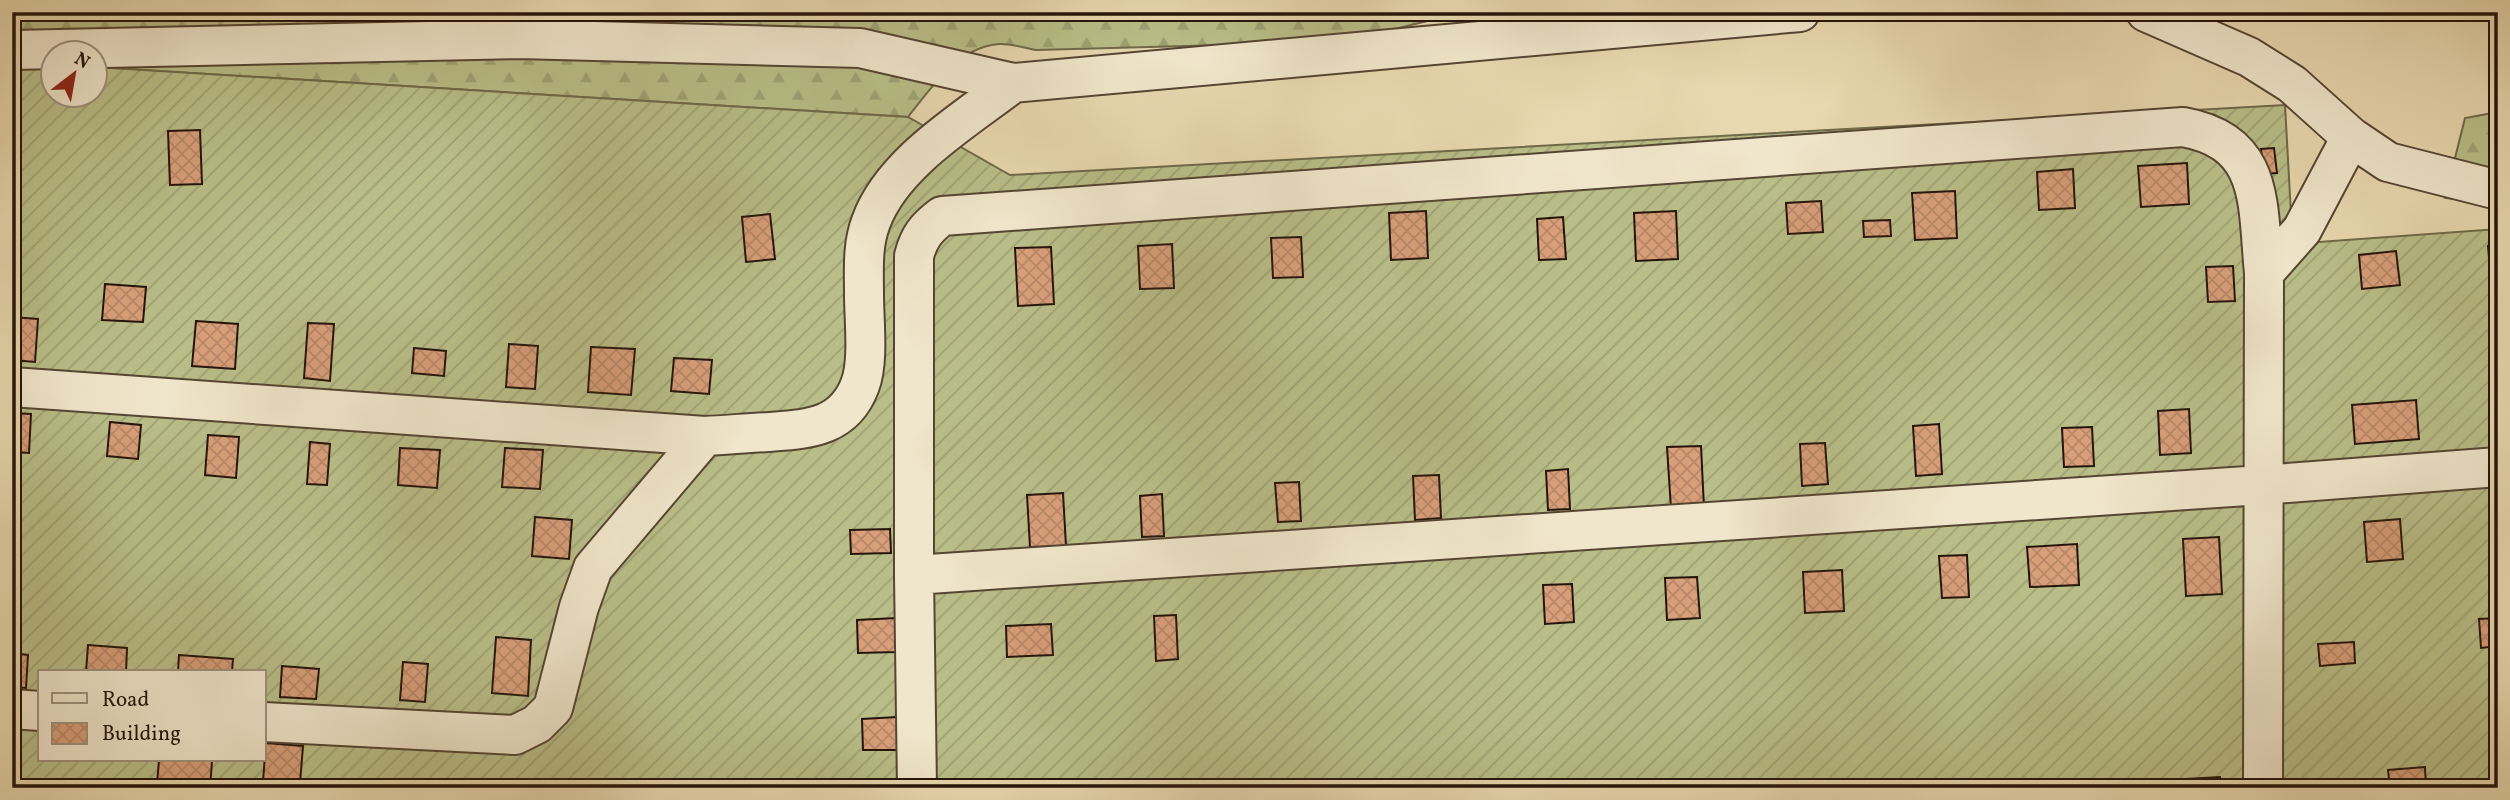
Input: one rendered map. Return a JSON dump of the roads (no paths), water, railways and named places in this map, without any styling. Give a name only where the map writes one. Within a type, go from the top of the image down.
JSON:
[{"type":"street","points":[[12,51],[519,39],[860,48],[1013,83],[1800,12]]},
{"type":"street","points":[[2146,12],[2249,57],[2292,84],[2351,137],[2388,162],[2498,190]]},
{"type":"street","points":[[12,387],[705,436],[809,429],[832,421],[850,405],[861,383],[865,243],[871,220],[888,188],[907,165],[1013,83]]},
{"type":"street","points":[[917,788],[914,256],[918,239],[927,227],[942,216],[2183,127],[2205,131],[2229,144],[2247,166],[2256,191],[2264,273],[2263,788]]},
{"type":"street","points":[[2264,273],[2302,230],[2351,137]]},
{"type":"street","points":[[266,722],[515,735],[537,724],[553,708],[579,607],[593,568],[705,436]]},
{"type":"street","points":[[914,575],[2498,467]]},
{"type":"street","points":[[12,709],[38,711]]}]
